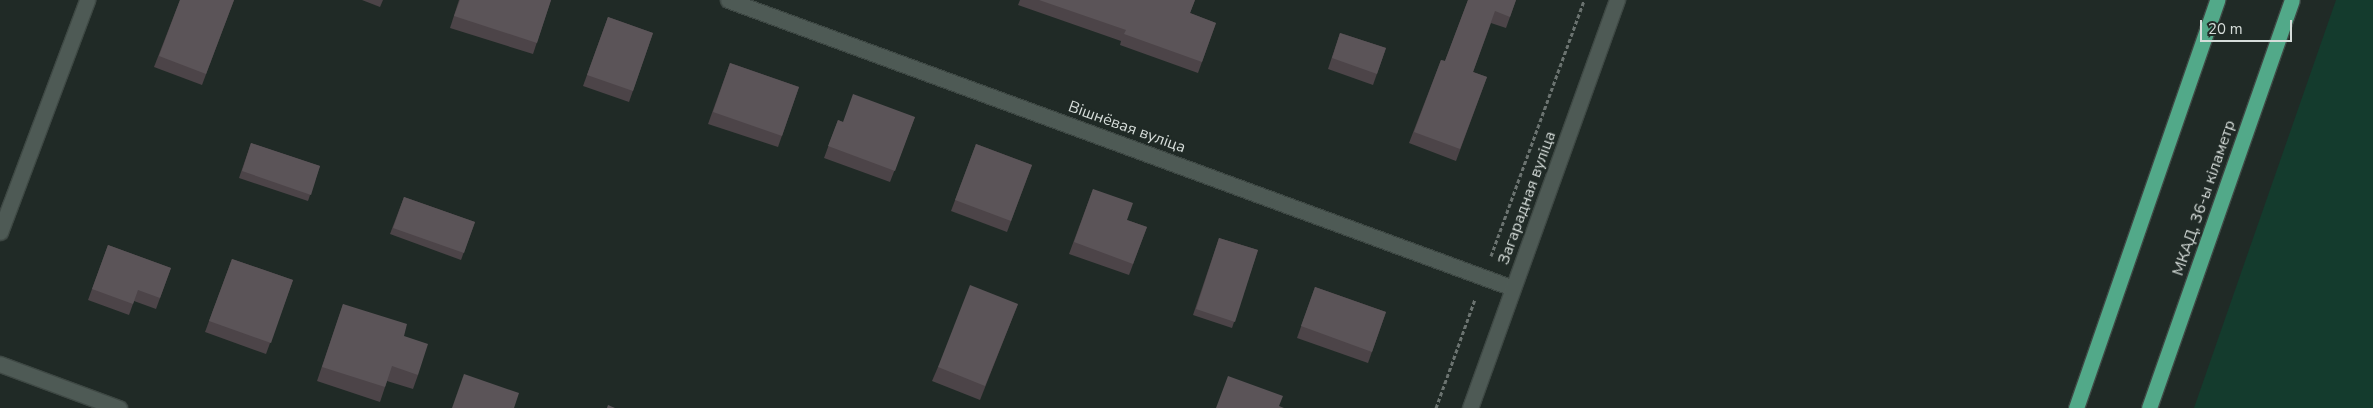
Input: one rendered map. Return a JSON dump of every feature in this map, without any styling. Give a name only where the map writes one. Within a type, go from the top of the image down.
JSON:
[{"type":"highway","points":[[2076,408],[2217,0]]},
{"type":"highway","name":"МКАД, 36-ы кіламетр","points":[[2149,408],[2292,0]]},
{"type":"street","points":[[0,232],[87,0]]},
{"type":"street","name":"Вішнёвая вуліца","points":[[728,0],[1513,288]]},
{"type":"street","name":"Загарадная вуліца","points":[[1470,408],[1617,0]]},
{"type":"street","points":[[0,364],[119,408]]},
{"type":"path","points":[[1436,408],[1584,0]]},
{"type":"green space","points":[[2336,0],[2373,0],[2373,408],[2194,408]]},
{"type":"building","points":[[180,0],[234,0],[206,74],[159,56]]},
{"type":"building","points":[[460,0],[551,0],[537,43],[454,16]]},
{"type":"building","points":[[1039,0],[1195,0],[1190,13],[1216,23],[1202,62],[1124,34],[1126,30]]},
{"type":"building","points":[[1468,0],[1516,0],[1510,17],[1495,11],[1473,72],[1487,77],[1460,149],[1414,132],[1441,60],[1445,61]]},
{"type":"building","points":[[608,17],[653,33],[633,91],[587,75]]},
{"type":"building","points":[[1340,33],[1386,48],[1377,74],[1332,58]]},
{"type":"building","points":[[730,63],[799,87],[782,136],[713,112]]},
{"type":"building","points":[[853,94],[915,117],[895,171],[828,146],[838,120],[843,122]]},
{"type":"building","points":[[251,143],[320,166],[311,195],[242,171]]},
{"type":"building","points":[[976,144],[1032,165],[1011,221],[955,200]]},
{"type":"building","points":[[1093,189],[1133,203],[1127,220],[1147,227],[1133,264],[1074,242]]},
{"type":"building","points":[[404,197],[475,222],[464,253],[393,228]]},
{"type":"building","points":[[1219,238],[1258,250],[1235,322],[1196,309]]},
{"type":"building","points":[[108,245],[171,268],[160,298],[138,290],[133,304],[92,289]]},
{"type":"building","points":[[232,259],[293,280],[271,343],[209,321]]},
{"type":"building","points":[[970,285],[1018,304],[985,386],[938,367]]},
{"type":"building","points":[[1315,287],[1386,312],[1372,352],[1301,326]]},
{"type":"building","points":[[343,304],[407,324],[404,336],[428,344],[418,375],[392,366],[385,387],[322,367]]},
{"type":"building","points":[[464,374],[519,393],[514,408],[452,408]]},
{"type":"building","points":[[1228,376],[1283,396],[1279,406],[1284,408],[1216,408]]}]
